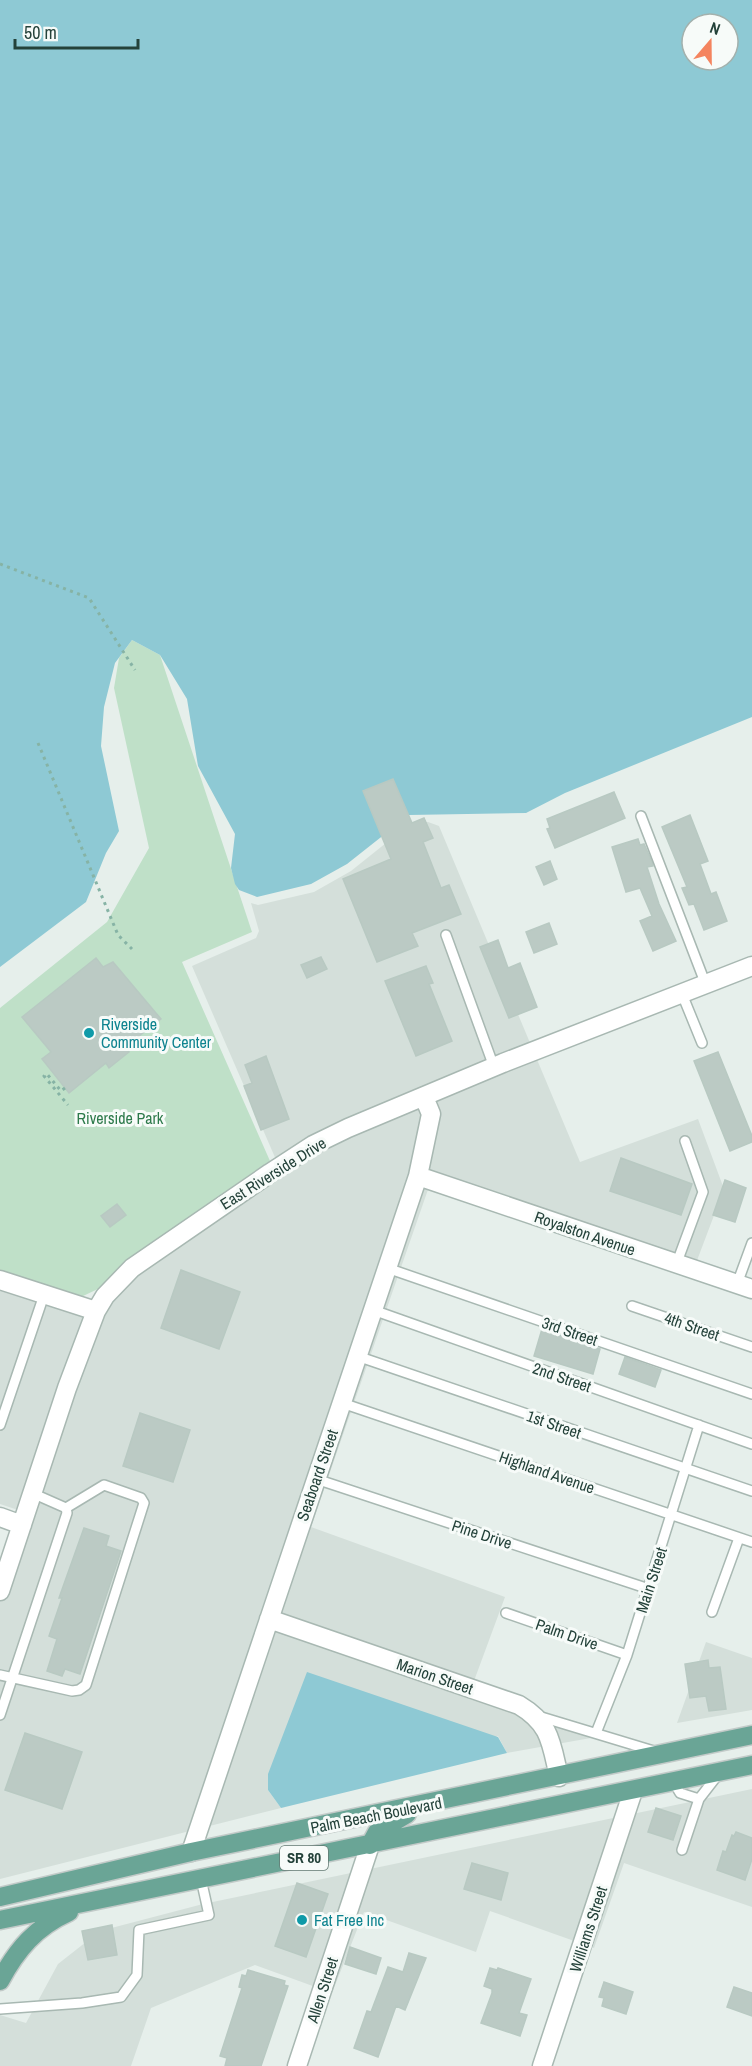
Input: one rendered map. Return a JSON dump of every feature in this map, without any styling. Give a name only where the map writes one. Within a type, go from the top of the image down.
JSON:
[{"type":"main road","name":"Palm Beach Boulevard","points":[[0,1897],[191,1852],[418,1807],[752,1735]]},
{"type":"main road","name":"Palm Beach Boulevard","points":[[98,1899],[674,1783],[752,1765]]},
{"type":"main road","points":[[370,1845],[377,1832],[418,1807]]},
{"type":"main road","points":[[0,1920],[98,1899]]},
{"type":"main road","name":"SR 80","points":[[2,1977],[16,1954],[42,1926],[98,1899]]},
{"type":"street","name":"East Riverside Drive","points":[[0,1592],[66,1388],[96,1311],[105,1296],[132,1268],[313,1145],[494,1067],[752,966]]},
{"type":"street","name":"Seaboard Street","points":[[191,1852],[418,1176],[431,1114],[424,1097]]},
{"type":"street","name":"Royalston Avenue","points":[[418,1176],[745,1287]]},
{"type":"street","points":[[0,1280],[96,1311]]},
{"type":"street","points":[[0,1517],[22,1525]]},
{"type":"street","name":"Marion Street","points":[[269,1619],[519,1705],[536,1715]]},
{"type":"street","points":[[536,1715],[549,1735],[559,1777]]},
{"type":"street","name":"Williams Street","points":[[542,2066],[633,1791]]},
{"type":"street","name":"Allen Street","points":[[297,2066],[370,1845]]},
{"type":"lane","points":[[641,816],[706,985]]},
{"type":"lane","points":[[446,935],[494,1067]]},
{"type":"lane","points":[[682,994],[702,1043]]},
{"type":"lane","points":[[676,1265],[703,1192],[685,1141]]},
{"type":"lane","points":[[745,1287],[752,1243]]},
{"type":"lane","name":"3rd Street","points":[[387,1268],[752,1394]]},
{"type":"lane","points":[[0,1425],[44,1295]]},
{"type":"lane","name":"4th Street","points":[[632,1306],[752,1347]]},
{"type":"lane","name":"2nd Street","points":[[373,1310],[752,1444]]},
{"type":"lane","name":"1st Street","points":[[357,1356],[752,1491]]},
{"type":"lane","name":"Highland Avenue","points":[[342,1402],[752,1542]]},
{"type":"lane","name":"Main Street","points":[[597,1733],[649,1589],[684,1468],[699,1425]]},
{"type":"lane","name":"Pine Drive","points":[[316,1479],[649,1589]]},
{"type":"lane","points":[[0,1675],[72,1691],[79,1690],[86,1685],[144,1503],[141,1498],[104,1485],[66,1508]]},
{"type":"lane","points":[[32,1493],[66,1508]]},
{"type":"lane","points":[[0,1715],[67,1514],[66,1508]]},
{"type":"lane","points":[[712,1612],[739,1538]]},
{"type":"lane","name":"Palm Drive","points":[[506,1613],[627,1655]]},
{"type":"lane","points":[[536,1715],[664,1754]]},
{"type":"lane","points":[[682,1850],[699,1799],[720,1772]]},
{"type":"lane","points":[[674,1783],[680,1793],[699,1799]]},
{"type":"lane","points":[[0,2009],[82,2003],[121,1997],[137,1975],[139,1930],[209,1915],[201,1879]]},
{"type":"path","points":[[0,564],[89,598],[135,670]]},
{"type":"path","points":[[38,743],[118,935],[132,949]]},
{"type":"path","points":[[65,1088],[61,1090],[47,1074],[45,1076],[68,1105]]},
{"type":"shaded area","points":[[428,822],[439,826],[580,1162],[698,1119],[724,1189],[693,1271],[432,1178],[311,1527],[505,1597],[471,1689],[602,1736],[507,1753],[498,1736],[268,1790],[281,1808],[0,1879],[0,1578],[18,1510],[0,1504],[0,1282],[84,1305],[104,1294],[277,1162],[192,966],[256,938],[259,931],[251,903],[258,905],[314,892],[351,871],[411,823]]},
{"type":"shaded area","points":[[706,1642],[752,1658],[752,1710],[677,1723]]},
{"type":"shaded area","points":[[752,1789],[752,1907],[624,1863],[594,1948],[490,1911],[476,1952],[364,1912],[332,1993],[255,1965],[151,2008],[131,2066],[0,2066],[0,2015],[26,2023],[58,1964],[100,1931],[203,1904]]},
{"type":"green space","name":"Riverside Park","points":[[132,640],[160,655],[252,932],[182,962],[270,1161],[127,1260],[102,1287],[81,1297],[0,1273],[0,1008],[107,922],[149,848],[114,688],[119,658]]},
{"type":"water","points":[[0,0],[752,0],[752,717],[565,793],[526,813],[409,815],[347,864],[311,884],[257,897],[239,890],[235,884],[231,868],[235,834],[198,766],[187,699],[160,655],[132,640],[115,663],[104,707],[101,746],[119,831],[106,853],[86,902],[0,967]]},
{"type":"water","points":[[307,1672],[498,1737],[507,1753],[281,1808],[268,1790],[268,1774]]},
{"type":"building","points":[[393,779],[412,823],[424,818],[433,838],[423,842],[441,888],[449,885],[461,914],[412,933],[418,946],[377,962],[343,879],[391,859],[363,791]]},
{"type":"building","points":[[614,792],[625,818],[555,848],[547,829],[550,828],[547,819]]},
{"type":"building","points":[[690,815],[708,861],[700,864],[711,894],[716,892],[727,921],[704,930],[694,904],[689,905],[682,888],[687,887],[662,827]]},
{"type":"building","points":[[638,839],[640,845],[644,844],[652,862],[653,866],[647,867],[659,904],[676,941],[653,951],[640,921],[652,916],[640,888],[626,892],[612,847]]},
{"type":"building","points":[[550,861],[557,879],[544,885],[536,867]]},
{"type":"building","points":[[549,923],[557,944],[534,953],[526,932]]},
{"type":"building","points":[[498,940],[508,968],[520,963],[537,1007],[509,1018],[480,947]]},
{"type":"building","points":[[321,957],[327,969],[307,978],[301,965]]},
{"type":"building","name":"Riverside Community Center","points":[[96,958],[103,967],[113,962],[161,1019],[125,1047],[129,1052],[109,1068],[106,1063],[69,1093],[42,1059],[51,1052],[22,1017]]},
{"type":"building","points":[[426,966],[433,983],[429,984],[452,1041],[416,1056],[385,981]]},
{"type":"building","points":[[718,1052],[752,1136],[752,1142],[730,1151],[694,1061]]},
{"type":"building","points":[[266,1056],[289,1119],[261,1130],[244,1086],[252,1083],[245,1065]]},
{"type":"building","points":[[621,1158],[692,1184],[681,1215],[610,1191]]},
{"type":"building","points":[[725,1180],[746,1188],[735,1222],[713,1215]]},
{"type":"building","points":[[117,1204],[126,1215],[110,1227],[101,1216]]},
{"type":"building","points":[[181,1270],[240,1292],[219,1349],[161,1328]]},
{"type":"building","points":[[542,1329],[600,1349],[593,1374],[534,1356]]},
{"type":"building","points":[[625,1357],[661,1370],[655,1387],[619,1374]]},
{"type":"building","points":[[140,1413],[190,1430],[173,1482],[123,1466]]},
{"type":"building","points":[[84,1528],[109,1536],[106,1546],[121,1551],[80,1674],[65,1669],[62,1676],[47,1671],[57,1639],[49,1636],[62,1598],[59,1598]]},
{"type":"building","points":[[708,1660],[709,1668],[720,1667],[726,1709],[709,1711],[706,1696],[690,1698],[685,1664]]},
{"type":"building","points":[[25,1733],[82,1752],[62,1809],[5,1790]]},
{"type":"building","points":[[656,1808],[681,1816],[673,1840],[648,1832]]},
{"type":"building","points":[[736,1832],[752,1838],[752,1859],[745,1880],[717,1870],[723,1851],[726,1852],[732,1835],[734,1836]]},
{"type":"building","points":[[472,1863],[508,1873],[501,1900],[464,1889]]},
{"type":"building","name":"Fat Free Inc","points":[[297,1883],[328,1894],[306,1957],[275,1946]]},
{"type":"building","points":[[112,1925],[117,1955],[88,1960],[82,1931]]},
{"type":"building","points":[[350,1947],[381,1958],[376,1974],[345,1964]]},
{"type":"building","points":[[409,1953],[426,1958],[405,2010],[396,2006],[378,2057],[354,2048],[367,2011],[371,2012],[388,1967],[403,1972]]},
{"type":"building","points":[[490,1968],[497,1970],[498,1968],[531,1979],[519,2013],[527,2015],[520,2036],[481,2023],[492,1993],[492,1989],[484,1986]]},
{"type":"building","points":[[248,1970],[285,1981],[284,1985],[288,1986],[261,2066],[225,2066],[227,2058],[220,2056],[242,1988],[239,1987],[242,1975],[246,1976]]},
{"type":"building","points":[[604,1982],[633,1992],[626,2014],[602,2006],[604,1998],[599,1997]]},
{"type":"building","points":[[734,1987],[752,1993],[752,2016],[727,2007]]},
{"type":"place","name":"Riverside Community Center","points":[[89,1033]]},
{"type":"place","name":"Fat Free Inc","points":[[302,1920]]}]
